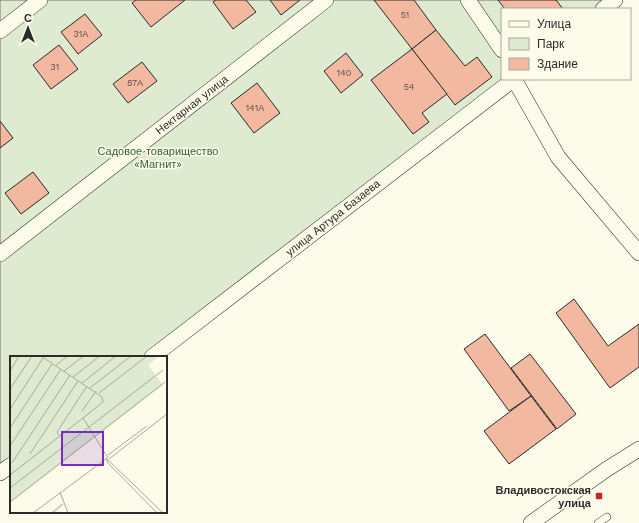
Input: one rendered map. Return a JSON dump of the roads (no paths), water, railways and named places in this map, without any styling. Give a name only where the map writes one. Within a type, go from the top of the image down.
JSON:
[{"type":"street","points":[[0,31],[40,0]]},
{"type":"street","name":"Нектарная улица","points":[[0,254],[326,0]]},
{"type":"street","points":[[468,0],[501,49]]},
{"type":"street","points":[[604,8],[615,0]]},
{"type":"street","name":"улица Артура Базаева","points":[[153,356],[513,80]]},
{"type":"street","points":[[515,80],[558,157],[639,253]]},
{"type":"street","points":[[530,523],[607,468],[639,449]]},
{"type":"street","points":[[607,468],[639,462]]},
{"type":"street","points":[[0,473],[10,466]]},
{"type":"lane","points":[[598,523],[607,517]]},
{"type":"place","name":"Владивостокская улица","points":[[599,496]]},
{"type":"park label","name":"Садовое товарищество «Магнит»","points":[[158,157]]}]
